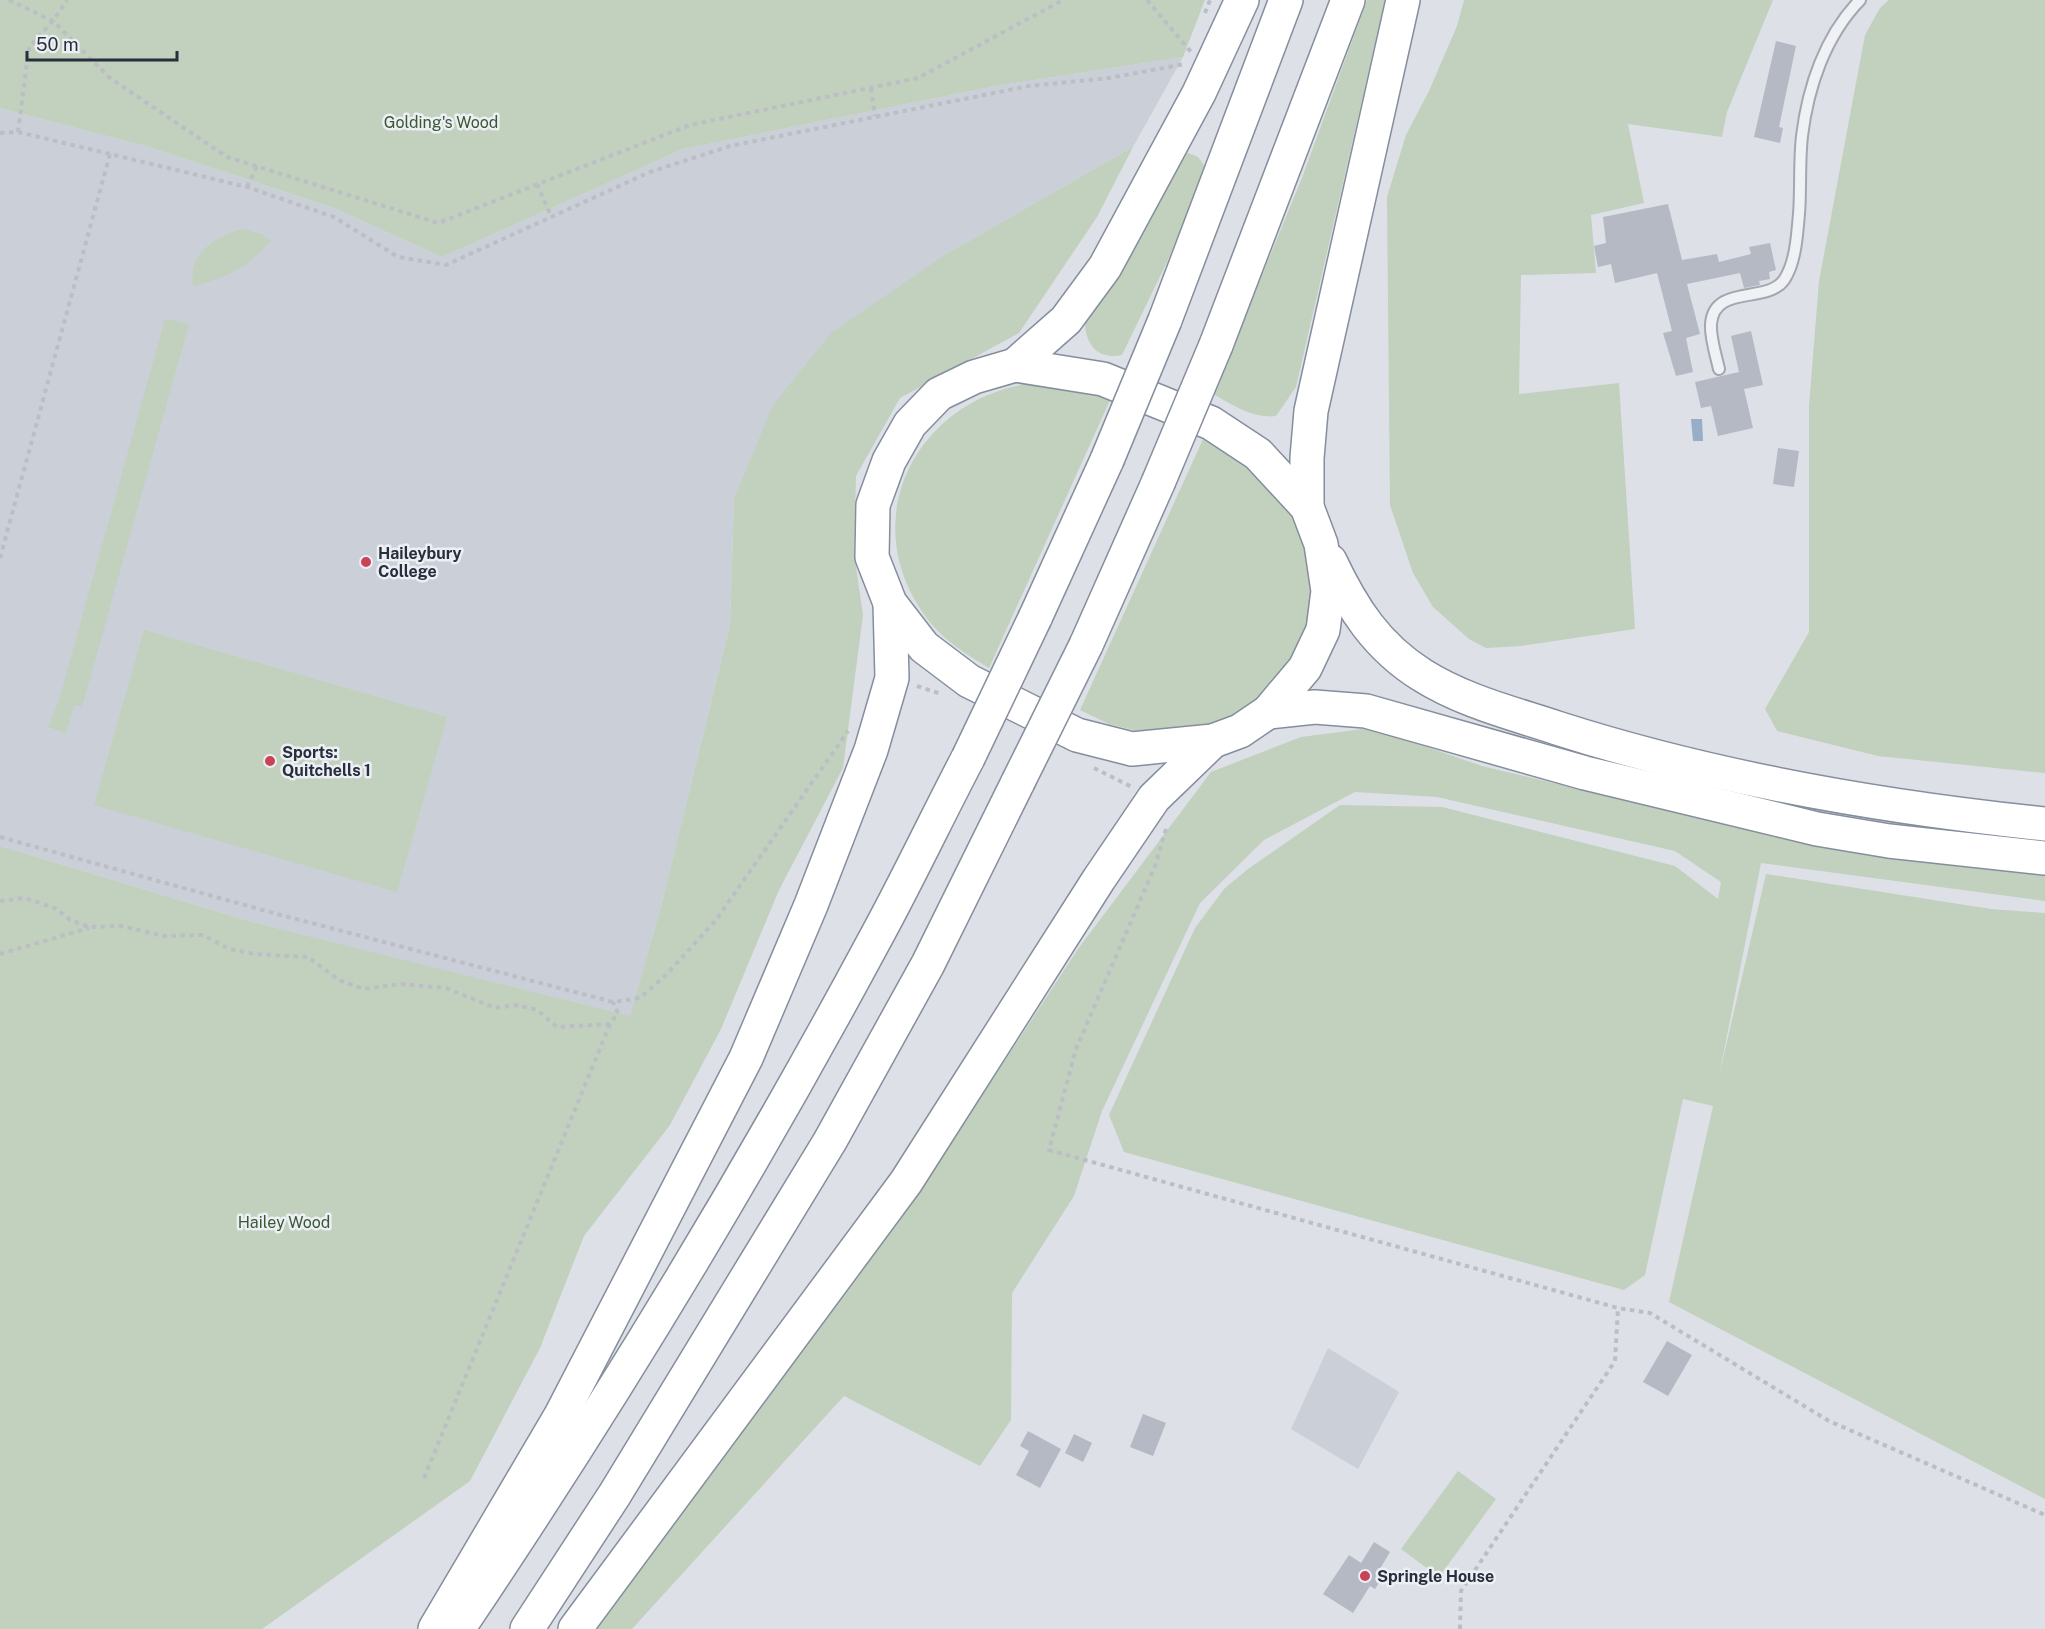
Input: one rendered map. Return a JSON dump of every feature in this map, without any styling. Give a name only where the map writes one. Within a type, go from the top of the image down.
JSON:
[{"type":"highway","points":[[1242,0],[1199,93],[1105,267],[1066,320],[1015,365],[974,377],[939,394],[910,424],[889,461],[873,505],[872,557],[890,603],[924,647],[969,681],[1077,735],[1132,749],[1213,741],[1240,730],[1268,712],[1305,668],[1323,630],[1328,591],[1322,543]]},
{"type":"highway","points":[[458,1629],[535,1514],[777,1118],[875,940],[968,758],[1107,460],[1165,320],[1286,0]]},
{"type":"highway","points":[[527,1629],[615,1494],[830,1141],[928,964],[1086,645],[1158,483],[1216,345],[1348,0]]},
{"type":"highway","points":[[1307,507],[1307,458],[1311,411],[1403,0]]},
{"type":"highway","points":[[1015,365],[1103,379],[1211,423],[1258,454],[1307,507],[1347,598],[1380,642],[1423,676],[1468,697],[1599,741],[1760,782],[1935,812],[2045,824]]},
{"type":"highway","points":[[435,1629],[560,1417],[746,1058],[811,905],[871,750],[892,678],[890,603]]},
{"type":"highway","points":[[1268,712],[1323,707],[1366,711],[1585,773],[1806,826],[1889,842],[2045,858]]},
{"type":"highway","points":[[575,1629],[906,1182],[1154,798],[1213,741]]},
{"type":"lane","points":[[1719,369],[1712,332],[1714,313],[1731,298],[1767,291],[1783,281],[1793,259],[1801,195],[1802,138],[1808,104],[1828,44],[1860,0]]},
{"type":"path","points":[[9,0],[53,21],[110,78],[227,157],[438,222],[690,125],[918,78],[1063,0]]},
{"type":"path","points":[[18,132],[29,47],[53,21],[67,0]]},
{"type":"path","points":[[0,132],[18,132],[247,187],[334,217],[398,257],[446,265],[650,172],[730,146],[1029,86],[1109,78],[1188,63],[1192,50],[1147,0]]},
{"type":"path","points":[[871,88],[875,116]]},
{"type":"path","points":[[0,558],[110,154]]},
{"type":"path","points":[[247,187],[257,166]]},
{"type":"path","points":[[537,184],[551,216]]},
{"type":"path","points":[[0,837],[266,911],[613,1002],[640,998],[666,975],[717,920],[848,731],[852,720]]},
{"type":"path","points":[[1166,826],[1155,866],[1076,1049],[1049,1150],[1618,1308],[1650,1313],[1829,1421],[2045,1515]]},
{"type":"path","points":[[0,901],[25,898],[57,909],[70,920],[90,927]]},
{"type":"path","points":[[0,954],[90,927],[122,926],[163,936],[203,935],[229,949],[255,954],[308,957],[339,980],[364,989],[400,984],[446,988],[495,1008],[517,1005],[537,1010],[556,1026],[610,1024]]},
{"type":"path","points":[[424,1478],[610,1024],[618,1013],[613,1002]]},
{"type":"path","points":[[1460,1629],[1461,1591],[1615,1361],[1618,1308]]},
{"type":"shaded area","name":"Haileybury College","points":[[1183,57],[1133,147],[948,253],[734,499],[730,625],[661,907],[630,1017],[252,922],[0,846],[0,108],[149,147],[334,208],[442,257],[683,149],[1001,85]]},
{"type":"shaded area","points":[[1328,1348],[1399,1392],[1358,1469],[1291,1429]]},
{"type":"green space","name":"Golding's Wood","points":[[0,0],[1205,0],[1183,57],[1001,85],[683,149],[442,257],[334,208],[149,147],[0,108]]},
{"type":"green space","points":[[1367,0],[1385,0],[1296,387],[1276,416],[1251,413],[1213,394],[1302,178]]},
{"type":"green space","points":[[1464,0],[1773,0],[1727,112],[1722,137],[1628,124],[1644,203],[1591,215],[1596,273],[1521,275],[1519,394],[1619,383],[1635,629],[1521,646],[1486,648],[1469,639],[1433,607],[1413,573],[1390,505],[1387,197],[1406,135],[1429,91],[1457,26]]},
{"type":"green space","points":[[1889,0],[2045,0],[2045,773],[1878,756],[1777,731],[1765,709],[1809,632],[1809,406],[1819,281],[1865,35],[1880,8]]},
{"type":"green space","name":"Hailey Wood","points":[[1133,147],[1097,217],[1019,333],[900,398],[856,476],[854,553],[863,615],[843,768],[779,890],[721,1029],[670,1125],[584,1236],[540,1348],[470,1481],[262,1629],[0,1629],[0,846],[252,922],[630,1016],[661,907],[730,625],[734,499],[773,405],[831,333],[948,253]]},
{"type":"green space","points":[[1186,152],[1198,157],[1206,168],[1167,262],[1122,355],[1100,353],[1090,344],[1085,321],[1177,157]]},
{"type":"green space","points":[[242,229],[262,234],[271,241],[236,271],[193,286],[194,264],[205,248],[221,237]]},
{"type":"green space","points":[[165,319],[189,324],[82,707],[74,705],[66,733],[48,727],[59,700]]},
{"type":"green space","points":[[1044,382],[1064,384],[1111,398],[989,668],[945,637],[923,613],[903,574],[895,535],[899,497],[913,462],[935,431],[965,407],[1002,390]]},
{"type":"green space","points":[[1204,437],[1233,450],[1302,524],[1314,585],[1308,625],[1291,663],[1265,695],[1231,719],[1211,726],[1150,734],[1109,724],[1080,710]]},
{"type":"green space","name":"Sports: Quitchells 1","points":[[144,630],[447,717],[397,892],[94,805]]},
{"type":"green space","points":[[1371,728],[1482,766],[1677,813],[1885,854],[2045,873],[2045,901],[1761,863],[1719,1076],[1766,874],[1991,909],[2045,913],[2045,1499],[1669,1302],[1713,1106],[1683,1099],[1645,1275],[1624,1290],[1124,1152],[1109,1115],[1195,928],[1224,889],[1248,869],[1340,805],[1442,807],[1675,866],[1718,899],[1721,882],[1675,851],[1437,797],[1355,792],[1264,840],[1200,903],[1102,1111],[1074,1196],[1012,1293],[1011,1420],[980,1466],[844,1396],[632,1629],[583,1629],[901,1219],[1078,949],[1211,772],[1301,737]]},
{"type":"green space","points":[[1458,1471],[1496,1499],[1439,1577],[1401,1549]]},
{"type":"water","points":[[1691,419],[1702,419],[1703,441],[1693,441]]},
{"type":"building","points":[[1776,41],[1796,46],[1779,127],[1783,128],[1780,143],[1754,137]]},
{"type":"building","points":[[1668,204],[1682,260],[1717,254],[1719,262],[1751,254],[1749,247],[1770,243],[1776,270],[1769,272],[1770,279],[1759,281],[1760,285],[1744,288],[1740,273],[1687,284],[1700,334],[1686,338],[1693,372],[1676,376],[1663,333],[1672,331],[1657,273],[1615,283],[1611,264],[1598,267],[1594,246],[1606,243],[1603,217]]},
{"type":"building","points":[[1751,331],[1763,385],[1744,389],[1753,428],[1718,436],[1711,406],[1701,408],[1695,382],[1739,372],[1731,336]]},
{"type":"building","points":[[1778,448],[1799,451],[1794,487],[1773,484]]},
{"type":"building","points":[[1667,1341],[1692,1355],[1668,1396],[1643,1382]]},
{"type":"building","points":[[1143,1414],[1166,1423],[1153,1456],[1130,1447]]},
{"type":"building","points":[[1028,1431],[1061,1449],[1040,1488],[1016,1475],[1029,1451],[1020,1446]]},
{"type":"building","points":[[1074,1434],[1092,1443],[1083,1462],[1065,1453]]},
{"type":"building","name":"Springle House","points":[[1374,1542],[1390,1552],[1378,1572],[1384,1575],[1375,1589],[1370,1586],[1353,1613],[1323,1594],[1349,1555],[1361,1563]]},
{"type":"place","name":"Haileybury College","points":[[366,562]]},
{"type":"place","name":"Sports: Quitchells 1","points":[[270,761]]},
{"type":"place","name":"Springle House","points":[[1365,1576]]}]
